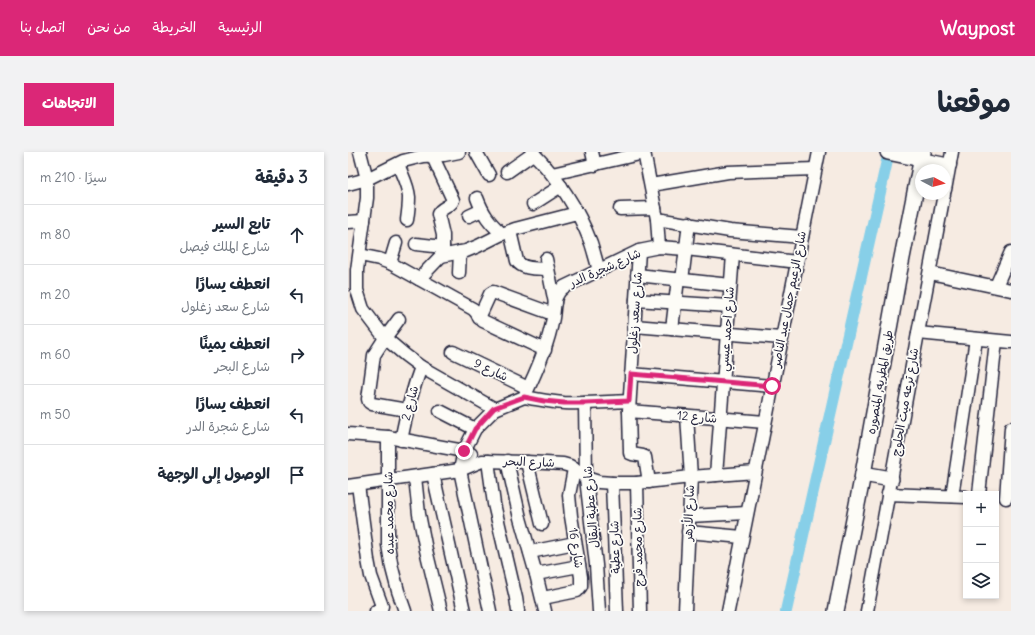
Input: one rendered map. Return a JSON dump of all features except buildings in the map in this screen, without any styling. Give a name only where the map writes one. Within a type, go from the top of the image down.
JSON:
[{"type":"main road","points":[[888,152],[906,156],[922,155]]},
{"type":"main road","name":"طريق المطريه, المنصوره","points":[[836,611],[922,155]]},
{"type":"main road","points":[[863,474],[891,479]]},
{"type":"street","points":[[360,152],[367,179],[367,198],[364,221],[355,259],[357,270],[357,290],[363,309],[385,338],[405,355],[421,367],[494,408]]},
{"type":"street","points":[[348,184],[367,179],[403,161],[423,156],[444,155],[459,152]]},
{"type":"street","points":[[476,152],[489,175]]},
{"type":"street","points":[[592,152],[594,165]]},
{"type":"street","points":[[552,174],[594,165],[615,156],[644,152],[656,213],[659,247]]},
{"type":"street","name":"شارع الزعيم جمال عبد الناصر","points":[[728,611],[819,152]]},
{"type":"street","points":[[950,164],[952,152]]},
{"type":"street","points":[[506,172],[533,153],[552,174],[568,196],[591,244],[599,270]]},
{"type":"street","points":[[419,279],[442,251],[444,235],[438,214],[454,200],[432,155]]},
{"type":"street","points":[[922,155],[947,164]]},
{"type":"street","points":[[398,164],[408,191],[409,199],[407,220]]},
{"type":"street","points":[[651,185],[728,172],[815,169]]},
{"type":"street","points":[[533,204],[561,186]]},
{"type":"street","points":[[477,198],[490,223],[506,232],[519,264],[525,267],[547,264],[554,308],[493,292],[490,294],[479,318]]},
{"type":"street","name":"شارع ترعه ميت الحلوج","points":[[867,611],[943,200]]},
{"type":"street","points":[[620,209],[656,213],[689,223],[730,231],[802,237]]},
{"type":"street","points":[[469,216],[482,210]]},
{"type":"street","points":[[416,244],[442,251],[460,252],[478,246],[506,232],[577,213]]},
{"type":"street","points":[[348,222],[364,221]]},
{"type":"street","points":[[672,329],[675,302],[686,249],[689,223]]},
{"type":"street","points":[[390,263],[396,243]]},
{"type":"street","name":"شارع شجرة الدر","points":[[526,392],[545,350],[556,297],[564,286],[639,251],[659,247],[797,262]]},
{"type":"street","name":"شارع سعد زغلول","points":[[639,251],[629,406],[630,453],[645,457],[643,482]]},
{"type":"street","points":[[459,272],[460,252]]},
{"type":"street","points":[[996,286],[1011,252]]},
{"type":"street","name":"شارع احمد عيسي","points":[[716,475],[732,254]]},
{"type":"street","points":[[355,259],[379,259],[390,263],[473,309],[478,313],[479,318],[483,321],[545,350]]},
{"type":"street","points":[[930,273],[1011,290]]},
{"type":"street","points":[[637,275],[730,285]]},
{"type":"street","points":[[636,300],[729,306]]},
{"type":"street","points":[[399,319],[374,355],[368,399],[372,404],[407,410]]},
{"type":"street","points":[[634,326],[782,338]]},
{"type":"street","points":[[918,333],[1011,342]]},
{"type":"street","points":[[952,496],[976,339]]},
{"type":"street","points":[[979,491],[996,341]]},
{"type":"street","name":"شارع 9","points":[[453,352],[526,392]]},
{"type":"street","name":"شارع 2","points":[[401,440],[412,391],[421,367]]},
{"type":"street","points":[[631,374],[772,386]]},
{"type":"street","points":[[490,611],[460,470],[464,451],[475,429],[494,408],[526,392],[544,401],[629,406]]},
{"type":"street","name":"شارع عطية البقال","points":[[585,403],[586,478],[596,565],[599,611]]},
{"type":"street","name":"شارع 12","points":[[629,406],[687,416],[765,422]]},
{"type":"street","points":[[440,411],[475,429]]},
{"type":"street","name":"شارع الأزهر","points":[[685,611],[691,477],[687,416]]},
{"type":"street","points":[[1004,498],[1011,428]]},
{"type":"street","points":[[348,434],[388,438],[464,451],[485,461],[518,611]]},
{"type":"street","name":"شارع محمد عبده","points":[[388,438],[388,545],[398,591],[406,611]]},
{"type":"street","name":"شارع البحر","points":[[353,486],[460,470],[485,461],[563,464],[570,466],[586,478],[599,482],[612,483],[643,482],[755,472]]},
{"type":"street","points":[[507,461],[520,518],[543,598],[545,611]]},
{"type":"street","points":[[527,462],[542,524]]},
{"type":"street","name":"شارع 16","points":[[543,598],[577,591],[581,586],[569,495],[574,469]]},
{"type":"street","points":[[433,474],[464,611]]},
{"type":"street","points":[[415,477],[419,514],[441,611]]},
{"type":"street","name":"شارع محمد فرج","points":[[640,611],[643,482]]},
{"type":"street","name":"شارع عطية","points":[[612,483],[617,611]]},
{"type":"street","points":[[353,486],[371,576],[382,602],[381,609],[376,611]]},
{"type":"street","points":[[888,494],[963,497]]},
{"type":"street","points":[[689,516],[747,514]]},
{"type":"street","points":[[688,532],[742,537]]},
{"type":"street","points":[[530,552],[575,543]]},
{"type":"street","points":[[536,574],[579,566]]},
{"type":"waterway","points":[[786,611],[889,152]]},
{"type":"route","points":[[464,451],[475,429],[494,408],[524,397],[564,403],[629,401],[631,374],[772,386]]}]
